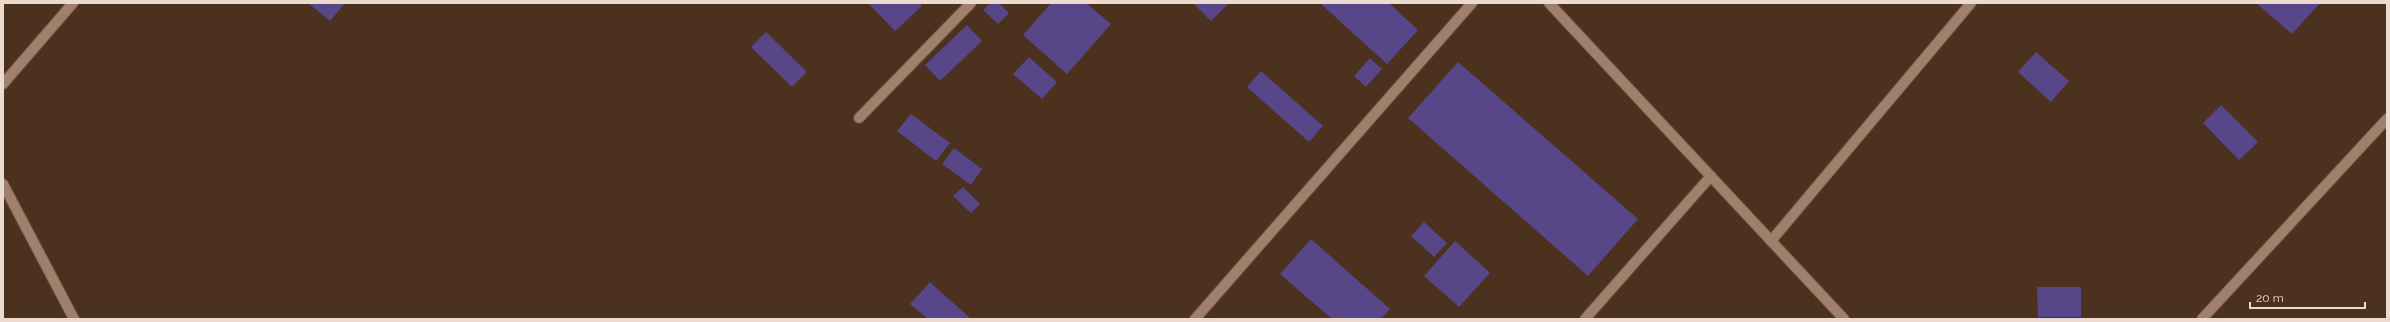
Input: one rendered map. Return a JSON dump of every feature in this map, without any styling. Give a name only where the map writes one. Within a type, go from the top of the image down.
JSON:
[{"type":"street","points":[[3,84],[73,3]]},
{"type":"street","points":[[859,118],[971,3]]},
{"type":"street","points":[[1196,319],[1472,3]]},
{"type":"street","points":[[1549,3],[1844,319]]},
{"type":"street","points":[[1771,241],[1971,3]]},
{"type":"street","points":[[2202,319],[2387,119]]},
{"type":"street","points":[[1586,319],[1711,176]]},
{"type":"street","points":[[3,184],[74,319]]},
{"type":"building","points":[[308,3],[345,3],[330,21]]},
{"type":"building","points":[[868,3],[919,3],[922,6],[895,31]]},
{"type":"building","points":[[990,3],[999,3],[1009,13],[998,24],[983,10]]},
{"type":"building","points":[[1051,3],[1086,3],[1111,24],[1067,74],[1023,35]]},
{"type":"building","points":[[1193,3],[1229,3],[1211,21]]},
{"type":"building","points":[[1320,3],[1389,3],[1418,30],[1387,64]]},
{"type":"building","points":[[2256,3],[2320,3],[2292,34]]},
{"type":"building","points":[[967,25],[982,41],[940,81],[925,65]]},
{"type":"building","points":[[766,32],[807,72],[792,87],[751,47]]},
{"type":"building","points":[[2036,52],[2069,81],[2051,102],[2018,72]]},
{"type":"building","points":[[1029,57],[1057,82],[1042,99],[1013,74]]},
{"type":"building","points":[[1370,58],[1382,69],[1366,87],[1354,76]]},
{"type":"building","points":[[1458,62],[1638,219],[1588,276],[1408,118]]},
{"type":"building","points":[[1261,71],[1323,126],[1309,142],[1247,87]]},
{"type":"building","points":[[2221,105],[2258,142],[2239,160],[2203,123]]},
{"type":"building","points":[[911,114],[950,143],[936,161],[897,131]]},
{"type":"building","points":[[954,148],[982,169],[971,185],[942,164]]},
{"type":"building","points":[[963,187],[980,204],[971,213],[953,196]]},
{"type":"building","points":[[1424,222],[1447,243],[1434,257],[1411,236]]},
{"type":"building","points":[[1311,239],[1390,309],[1381,319],[1332,319],[1280,274]]},
{"type":"building","points":[[1455,241],[1490,273],[1459,307],[1424,276]]},
{"type":"building","points":[[930,282],[971,319],[928,319],[910,304]]},
{"type":"building","points":[[2037,287],[2081,287],[2081,317],[2038,317]]}]
